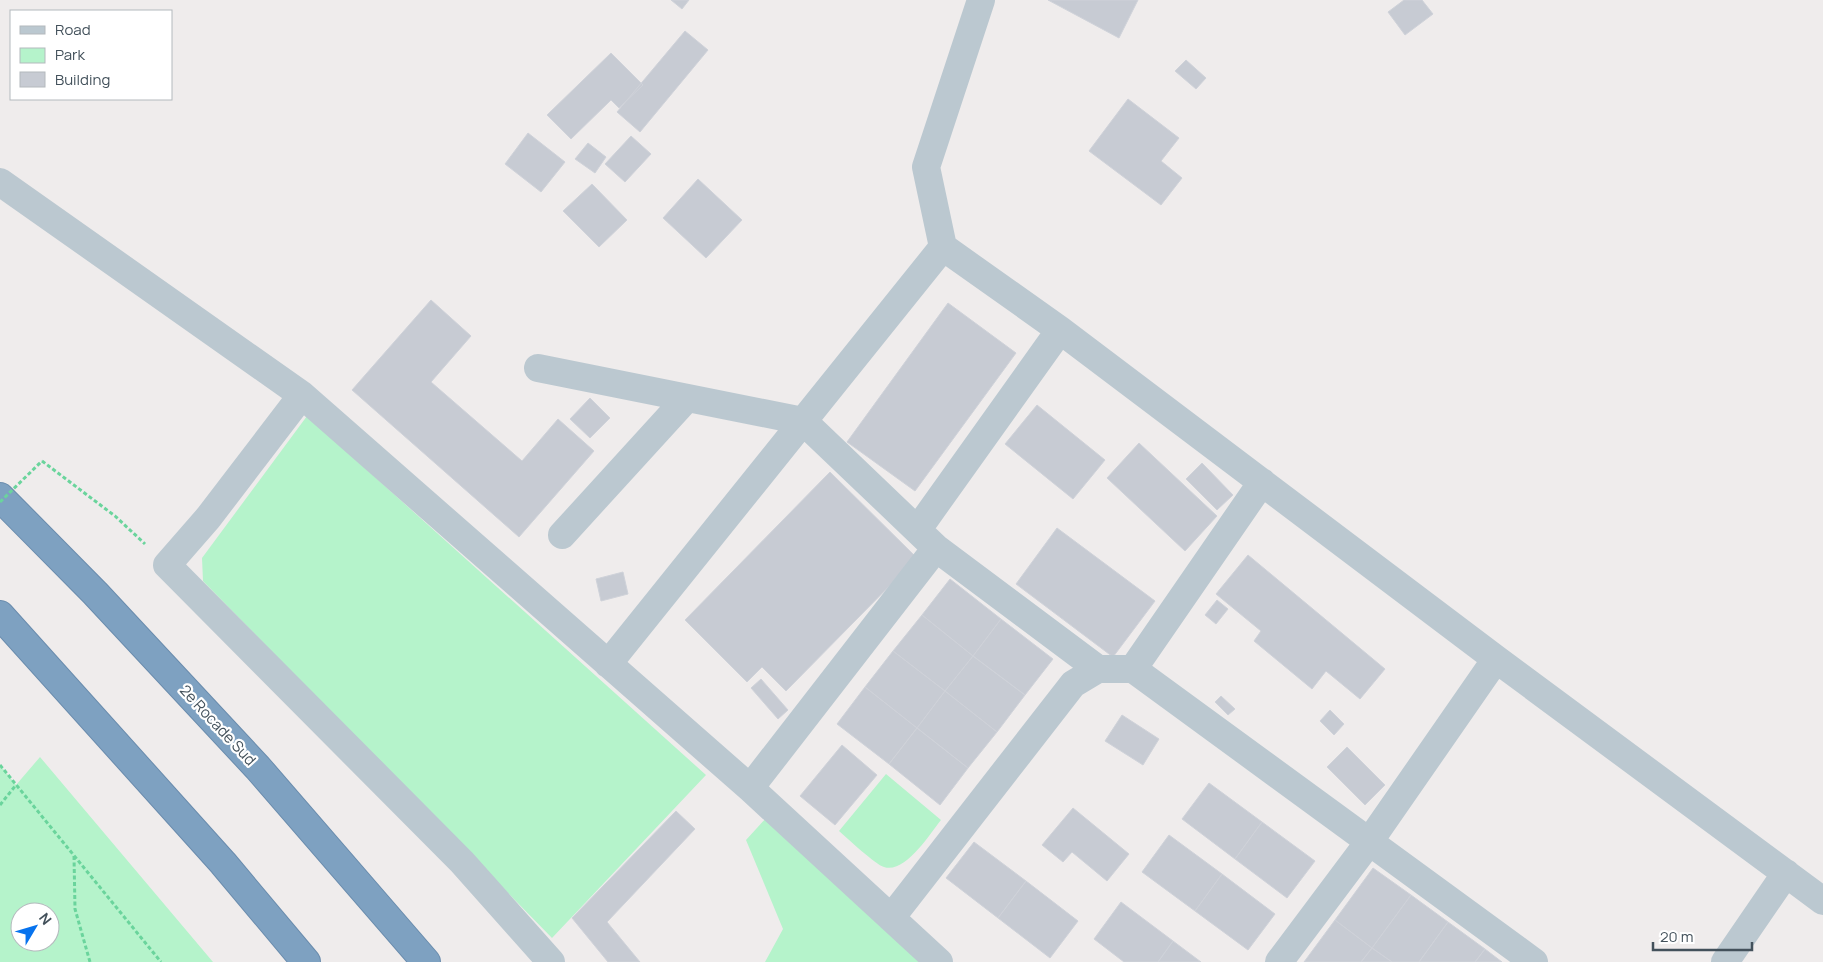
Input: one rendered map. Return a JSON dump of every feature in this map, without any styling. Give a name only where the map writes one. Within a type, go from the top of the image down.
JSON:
[{"type":"highway","name":"2e Rocade Sud","points":[[0,497],[95,593],[258,768],[426,962]]},
{"type":"highway","points":[[0,615],[223,863],[306,962]]},
{"type":"street","points":[[981,0],[926,167],[943,247],[1060,330],[1496,659],[1823,901]]},
{"type":"street","points":[[0,182],[302,395],[750,788],[940,962]]},
{"type":"street","points":[[608,664],[943,247]]},
{"type":"street","points":[[750,788],[927,538],[1060,330]]},
{"type":"street","points":[[538,368],[803,421],[927,538],[1098,669]]},
{"type":"street","points":[[302,395],[208,518],[168,565],[462,862],[551,962]]},
{"type":"street","points":[[562,536],[687,398]]},
{"type":"street","points":[[1133,668],[1262,482]]},
{"type":"street","points":[[1279,962],[1369,842],[1496,659]]},
{"type":"street","points":[[891,918],[1073,684],[1098,669],[1133,668],[1534,962]]},
{"type":"street","points":[[1725,962],[1786,873]]},
{"type":"path","points":[[0,502],[42,461],[115,516],[168,565]]},
{"type":"path","points":[[0,765],[161,962]]},
{"type":"path","points":[[0,805],[16,785]]},
{"type":"path","points":[[74,855],[75,909],[90,962]]},
{"type":"green space","points":[[307,416],[706,775],[552,938],[203,581],[202,558]]},
{"type":"green space","points":[[40,757],[213,962],[0,962],[0,765],[16,785]]},
{"type":"green space","points":[[886,774],[941,820],[916,852],[900,865],[892,868],[884,867],[875,862],[839,831]]},
{"type":"green space","points":[[767,817],[925,962],[765,962],[783,929],[746,840]]},
{"type":"building","points":[[671,0],[689,0],[682,9]]},
{"type":"building","points":[[1048,0],[1138,0],[1119,38]]},
{"type":"building","points":[[1404,0],[1422,0],[1433,14],[1405,35],[1388,12]]},
{"type":"building","points":[[685,31],[708,50],[640,132],[617,112]]},
{"type":"building","points":[[611,53],[643,85],[619,108],[611,100],[571,139],[547,115]]},
{"type":"building","points":[[1186,60],[1206,78],[1196,89],[1175,71]]},
{"type":"building","points":[[1128,99],[1179,138],[1161,161],[1182,178],[1161,205],[1089,151]]},
{"type":"building","points":[[528,133],[565,162],[541,192],[505,164]]},
{"type":"building","points":[[631,136],[651,154],[625,182],[605,164]]},
{"type":"building","points":[[588,143],[606,157],[595,173],[575,159]]},
{"type":"building","points":[[698,179],[742,220],[706,258],[663,218]]},
{"type":"building","points":[[592,184],[627,220],[599,247],[563,211]]},
{"type":"building","points":[[431,300],[471,336],[431,382],[522,461],[558,419],[594,451],[519,537],[352,390]]},
{"type":"building","points":[[948,303],[1016,353],[915,491],[847,442]]},
{"type":"building","points":[[590,398],[610,418],[590,438],[570,419]]},
{"type":"building","points":[[1037,405],[1105,460],[1073,499],[1005,444]]},
{"type":"building","points":[[1139,443],[1217,516],[1185,551],[1107,478]]},
{"type":"building","points":[[1202,463],[1233,495],[1217,510],[1186,479]]},
{"type":"building","points":[[830,472],[917,558],[786,691],[762,667],[747,682],[685,620]]},
{"type":"building","points":[[1057,528],[1155,601],[1113,657],[1016,584]]},
{"type":"building","points":[[1248,555],[1385,669],[1360,699],[1326,671],[1312,689],[1254,641],[1261,631],[1216,594]]},
{"type":"building","points":[[623,572],[628,594],[601,601],[596,579]]},
{"type":"building","points":[[950,579],[1001,619],[973,656],[922,615]]},
{"type":"building","points":[[1217,600],[1228,609],[1216,624],[1205,615]]},
{"type":"building","points":[[922,615],[973,656],[945,691],[893,651]]},
{"type":"building","points":[[1001,619],[1053,659],[1025,695],[973,656]]},
{"type":"building","points":[[893,651],[945,691],[917,728],[865,687]]},
{"type":"building","points":[[973,656],[1025,695],[997,732],[945,691]]},
{"type":"building","points":[[761,679],[788,710],[778,719],[751,688]]},
{"type":"building","points":[[865,687],[917,728],[889,764],[837,724]]},
{"type":"building","points":[[945,691],[997,732],[968,768],[917,728]]},
{"type":"building","points":[[1221,696],[1235,709],[1228,715],[1215,702]]},
{"type":"building","points":[[1330,710],[1344,724],[1334,735],[1320,721]]},
{"type":"building","points":[[1122,715],[1159,739],[1143,765],[1105,741]]},
{"type":"building","points":[[917,728],[968,768],[940,805],[889,764]]},
{"type":"building","points":[[842,745],[877,775],[835,825],[800,796]]},
{"type":"building","points":[[1347,747],[1385,785],[1365,805],[1327,767]]},
{"type":"building","points":[[1209,783],[1262,822],[1235,859],[1182,819]]},
{"type":"building","points":[[1073,808],[1129,854],[1107,881],[1072,852],[1063,862],[1042,845]]},
{"type":"building","points":[[676,811],[695,829],[607,922],[640,962],[608,962],[572,918]]},
{"type":"building","points":[[1262,822],[1315,861],[1287,898],[1235,859]]},
{"type":"building","points":[[1169,835],[1222,874],[1195,911],[1142,872]]},
{"type":"building","points":[[974,842],[1026,881],[998,918],[946,878]]},
{"type":"building","points":[[1373,868],[1411,895],[1372,948],[1335,920]]},
{"type":"building","points":[[1222,874],[1275,914],[1248,950],[1195,911]]},
{"type":"building","points":[[1026,881],[1078,921],[1050,958],[998,918]]},
{"type":"building","points":[[1411,895],[1448,922],[1419,962],[1392,962],[1372,948]]},
{"type":"building","points":[[1121,902],[1173,941],[1158,962],[1124,962],[1094,939]]},
{"type":"building","points":[[1335,920],[1372,948],[1361,962],[1304,962]]},
{"type":"building","points":[[1448,922],[1485,949],[1475,962],[1419,962]]},
{"type":"building","points":[[1173,941],[1201,962],[1158,962]]},
{"type":"building","points":[[1372,948],[1392,962],[1361,962]]},
{"type":"building","points":[[1485,949],[1502,962],[1475,962]]}]
